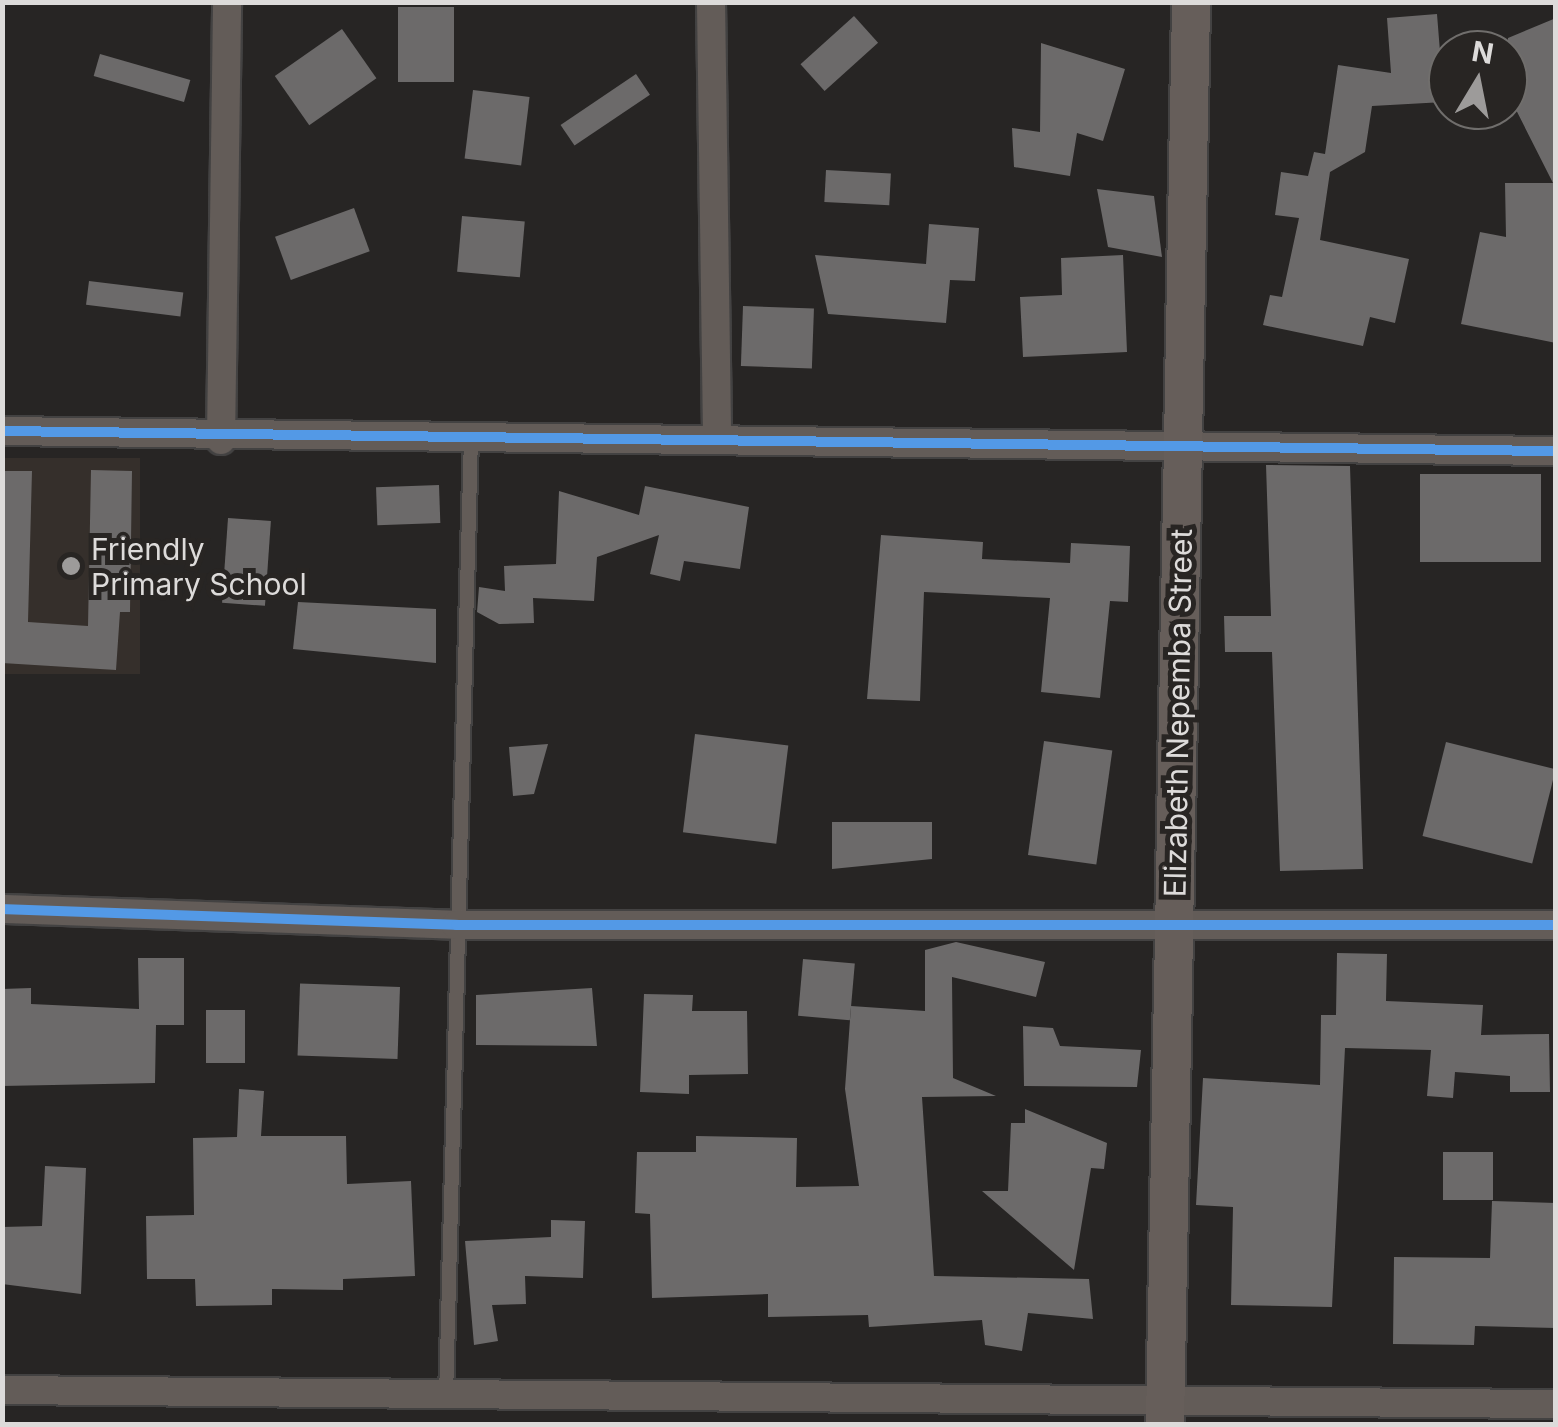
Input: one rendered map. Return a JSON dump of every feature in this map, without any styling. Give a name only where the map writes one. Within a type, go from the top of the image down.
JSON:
[{"type":"street","points":[[221,440],[227,2]]},
{"type":"street","points":[[711,2],[717,439]]},
{"type":"street","name":"Elizabeth Nepemba Street","points":[[1166,1412],[1192,2]]},
{"type":"street","points":[[2,431],[221,440],[717,439],[1556,451]]},
{"type":"street","points":[[2,909],[456,925],[1174,918],[1556,925]]},
{"type":"street","points":[[2,1390],[1166,1412],[1556,1404]]},
{"type":"lane","points":[[446,1398],[471,438]]},
{"type":"shaded area","name":"Friendly Primary School","points":[[2,458],[140,458],[140,674],[2,674]]},
{"type":"building","points":[[398,7],[454,7],[454,82],[398,82]]},
{"type":"building","points":[[1437,14],[1438,30],[1428,30],[1428,103],[1372,106],[1365,152],[1330,172],[1320,240],[1409,259],[1395,323],[1370,317],[1363,346],[1263,325],[1270,295],[1282,297],[1299,218],[1275,215],[1281,172],[1308,176],[1314,152],[1325,154],[1338,65],[1391,73],[1387,18]]},
{"type":"building","points":[[854,16],[878,43],[825,91],[800,64]]},
{"type":"building","points":[[1556,18],[1556,343],[1461,324],[1480,232],[1506,237],[1505,183],[1553,183],[1526,130],[1527,30]]},
{"type":"building","points":[[342,29],[376,78],[309,125],[275,76]]},
{"type":"building","points":[[1041,43],[1125,69],[1103,141],[1077,133],[1070,176],[1014,167],[1012,128],[1040,132]]},
{"type":"building","points":[[100,54],[190,80],[184,102],[94,76]]},
{"type":"building","points":[[636,74],[650,95],[575,146],[561,125]]},
{"type":"building","points":[[473,90],[530,97],[521,165],[465,158]]},
{"type":"building","points":[[826,170],[891,173],[889,205],[824,202]]},
{"type":"building","points":[[1097,189],[1154,196],[1162,257],[1108,247]]},
{"type":"building","points":[[354,208],[370,251],[291,280],[275,237]]},
{"type":"building","points":[[462,216],[525,221],[520,277],[457,272]]},
{"type":"building","points":[[929,224],[979,228],[975,281],[950,280],[946,323],[828,314],[815,255],[926,264]]},
{"type":"building","points":[[1123,255],[1127,352],[1023,357],[1020,297],[1062,295],[1061,258]]},
{"type":"building","points":[[89,281],[183,293],[180,316],[86,305]]},
{"type":"building","points":[[743,306],[814,308],[812,368],[741,366]]},
{"type":"building","points":[[1266,465],[1350,466],[1363,869],[1280,871],[1272,652],[1225,652],[1224,616],[1271,616]]},
{"type":"building","points":[[91,470],[132,471],[130,612],[120,612],[116,670],[2,663],[2,471],[32,471],[28,622],[88,626]]},
{"type":"building","points":[[1420,474],[1541,474],[1541,562],[1420,562]]},
{"type":"building","points":[[439,485],[440,523],[377,525],[376,487]]},
{"type":"building","points":[[645,486],[749,507],[740,569],[684,561],[680,581],[650,574],[659,535],[597,557],[594,601],[533,598],[534,623],[499,624],[477,612],[479,587],[505,591],[504,566],[556,564],[559,491],[639,515]]},
{"type":"building","points":[[228,518],[271,521],[265,606],[222,603]]},
{"type":"building","points":[[881,535],[983,542],[982,559],[1070,563],[1071,543],[1130,546],[1128,602],[1110,601],[1100,698],[1041,692],[1050,598],[924,592],[920,701],[867,699]]},
{"type":"building","points":[[298,602],[436,609],[436,663],[293,649]]},
{"type":"building","points":[[695,734],[788,745],[776,844],[683,832]]},
{"type":"building","points":[[1044,741],[1112,751],[1096,864],[1028,855]]},
{"type":"building","points":[[1446,742],[1556,769],[1532,863],[1423,836]]},
{"type":"building","points":[[548,744],[534,794],[513,796],[509,747]]},
{"type":"building","points":[[832,822],[932,822],[932,859],[832,869]]},
{"type":"building","points":[[956,942],[1045,962],[1036,997],[952,977],[953,1078],[996,1096],[922,1097],[934,1276],[1089,1279],[1093,1319],[1028,1313],[1022,1351],[985,1345],[982,1320],[869,1327],[868,1315],[768,1317],[768,1294],[652,1298],[650,1214],[635,1213],[637,1152],[696,1152],[696,1136],[797,1138],[796,1187],[859,1186],[845,1089],[851,1006],[925,1011],[925,950]]},
{"type":"building","points":[[1337,953],[1387,954],[1386,1001],[1483,1005],[1481,1035],[1549,1034],[1550,1092],[1510,1092],[1510,1076],[1455,1072],[1453,1098],[1427,1096],[1431,1050],[1345,1048],[1332,1307],[1231,1305],[1233,1207],[1196,1205],[1203,1078],[1320,1085],[1321,1015],[1336,1015]]},
{"type":"building","points":[[138,958],[184,958],[184,1025],[156,1025],[155,1083],[2,1086],[2,989],[31,988],[31,1004],[139,1009]]},
{"type":"building","points":[[803,959],[855,964],[850,1020],[798,1016]]},
{"type":"building","points":[[300,984],[400,987],[397,1059],[298,1055]]},
{"type":"building","points":[[592,988],[597,1046],[476,1045],[476,995]]},
{"type":"building","points":[[644,994],[693,995],[692,1011],[747,1011],[748,1074],[689,1075],[689,1094],[640,1092]]},
{"type":"building","points":[[206,1010],[245,1010],[245,1063],[206,1063]]},
{"type":"building","points":[[1023,1026],[1053,1028],[1060,1046],[1141,1050],[1137,1087],[1024,1086]]},
{"type":"building","points":[[239,1089],[264,1091],[261,1136],[346,1136],[347,1184],[411,1181],[415,1276],[343,1279],[343,1290],[272,1289],[272,1305],[196,1306],[195,1279],[147,1279],[146,1216],[194,1215],[193,1138],[237,1137]]},
{"type":"building","points":[[1025,1109],[1107,1143],[1104,1169],[1091,1168],[1074,1270],[982,1191],[1008,1191],[1011,1123],[1025,1123]]},
{"type":"building","points":[[1443,1152],[1493,1152],[1493,1200],[1443,1200]]},
{"type":"building","points":[[45,1166],[86,1168],[81,1294],[2,1284],[2,1227],[42,1226]]},
{"type":"building","points":[[1492,1201],[1556,1203],[1556,1328],[1475,1326],[1474,1345],[1393,1344],[1394,1257],[1490,1258]]},
{"type":"building","points":[[551,1220],[585,1221],[583,1278],[525,1276],[526,1304],[492,1305],[498,1341],[474,1345],[465,1241],[551,1237]]},
{"type":"cycle path","points":[[2,431],[1556,451]]},
{"type":"cycle path","points":[[2,909],[456,925],[1556,925]]},
{"type":"place","name":"Friendly Primary School","points":[[71,566]]}]
